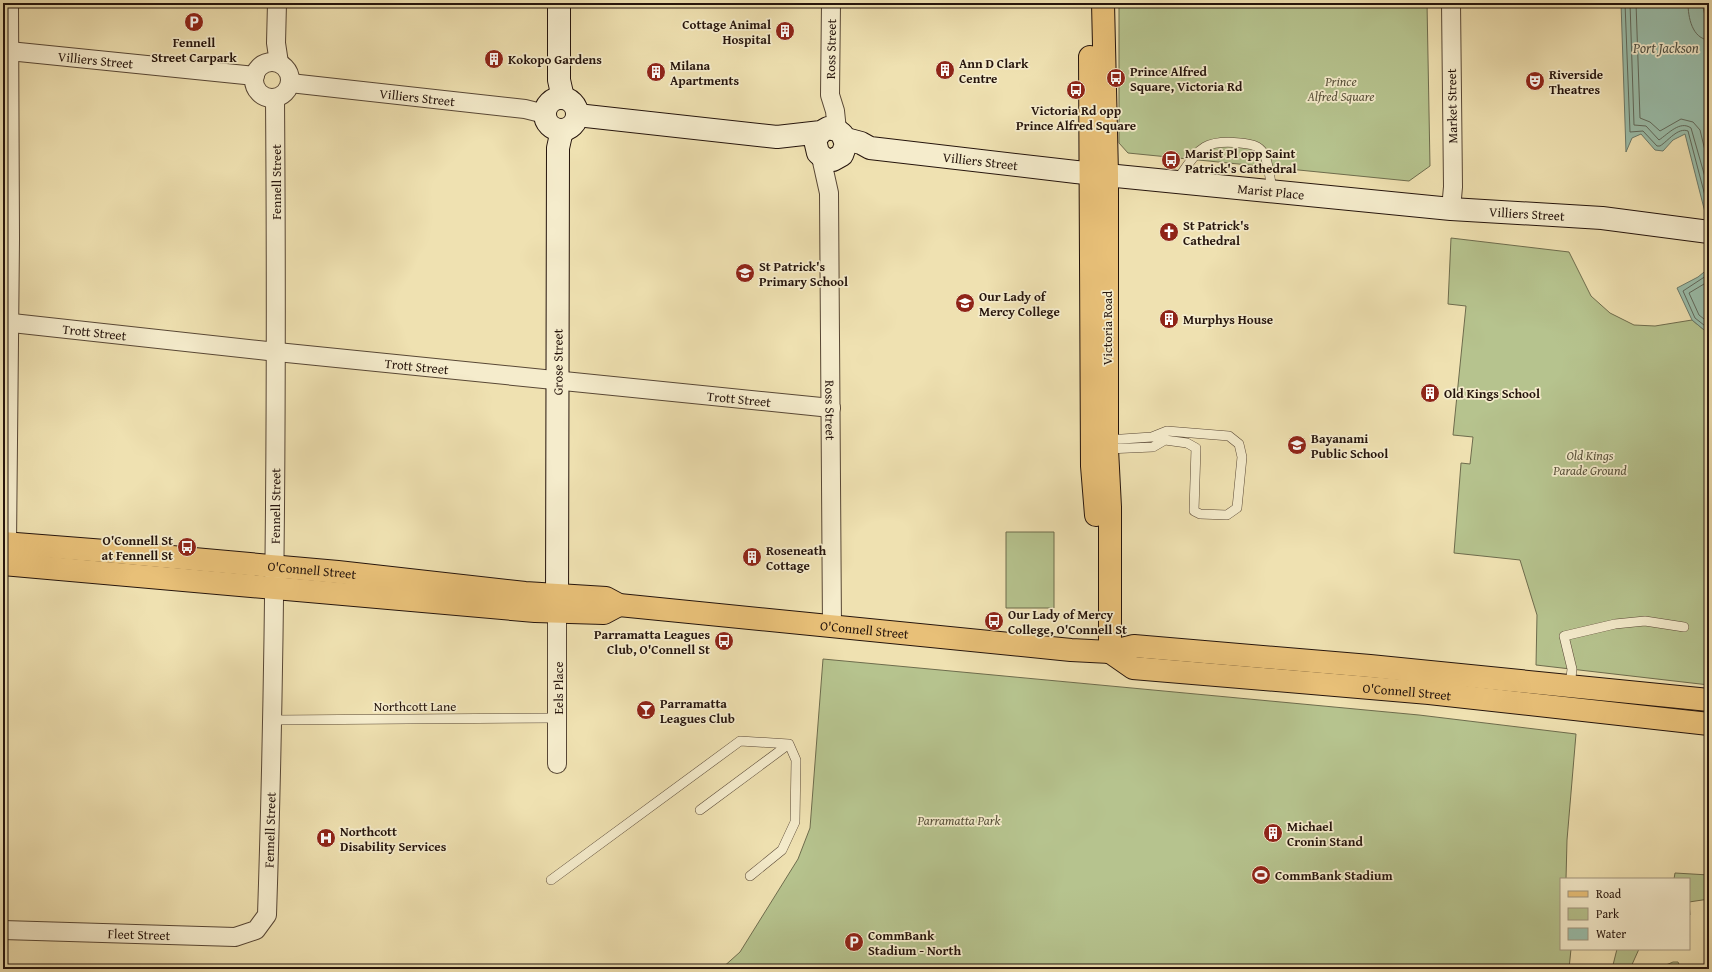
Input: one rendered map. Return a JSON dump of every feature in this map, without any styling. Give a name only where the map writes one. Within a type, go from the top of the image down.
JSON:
[{"type":"main road","name":"Victoria Road","points":[[1090,3],[1099,174],[1110,507],[1104,652]]},
{"type":"main road","name":"Victoria Road","points":[[1103,3],[1092,466],[1104,652]]},
{"type":"main road","name":"O'Connell Street","points":[[4,550],[105,551],[275,578],[557,603],[606,598],[619,605],[832,627],[1104,652],[1134,646],[1709,700]]},
{"type":"main road","name":"O'Connell Street","points":[[1104,652],[1132,668],[1429,693],[1709,724]]},
{"type":"street","points":[[4,550],[9,3]]},
{"type":"street","points":[[277,3],[276,43],[279,63],[288,73],[290,83],[284,93],[275,98],[269,97],[259,92],[256,87],[255,76],[261,66],[273,62],[279,63]]},
{"type":"street","points":[[559,3],[559,80],[563,98]]},
{"type":"street","name":"Ross Street","points":[[831,3],[830,95],[824,112],[838,172],[829,193],[832,627]]},
{"type":"street","name":"Market Street","points":[[1451,3],[1453,187],[1451,209]]},
{"type":"street","name":"Villiers Street","points":[[9,51],[255,76]]},
{"type":"street","name":"Villiers Street","points":[[290,83],[525,109],[545,114]]},
{"type":"street","name":"Fennell Street","points":[[267,915],[273,720],[275,578],[277,352],[275,98]]},
{"type":"street","points":[[563,98],[573,103],[577,115],[573,124],[562,130],[551,126],[547,122],[545,114],[546,108],[551,101],[563,98]]},
{"type":"street","name":"Villiers Street","points":[[577,115],[777,137],[801,146],[831,143],[863,152],[870,148],[1099,174]]},
{"type":"street","name":"Grose Street","points":[[557,603],[559,379],[558,148],[562,130]]},
{"type":"street","name":"Marist Place","points":[[1099,174],[1177,180],[1451,209]]},
{"type":"street","name":"Villiers Street","points":[[1451,209],[1602,218],[1709,232]]},
{"type":"street","name":"Trott Street","points":[[6,322],[277,352],[559,379],[831,408]]},
{"type":"street","name":"Eels Place","points":[[557,603],[557,764]]},
{"type":"street","name":"Fleet Street","points":[[3,930],[235,937],[256,930],[267,915]]},
{"type":"lane","points":[[1177,180],[1190,162],[1206,145],[1220,141],[1248,144],[1260,148],[1264,154],[1272,190]]},
{"type":"lane","points":[[1107,445],[1152,437],[1167,431],[1229,436],[1239,444],[1242,458],[1237,508],[1226,516],[1200,514],[1194,510],[1196,438],[1204,434]]},
{"type":"lane","points":[[1107,445],[1153,447],[1165,440],[1187,443],[1196,448]]},
{"type":"lane","points":[[1570,686],[1572,669],[1564,636],[1615,624],[1645,621],[1684,627]]},
{"type":"lane","name":"Northcott Lane","points":[[273,720],[558,718]]},
{"type":"lane","points":[[551,880],[740,741],[789,744]]},
{"type":"lane","points":[[700,810],[789,744]]},
{"type":"lane","points":[[750,876],[782,850],[795,822],[796,760],[789,744]]},
{"type":"green space","name":"Prince Alfred Square","points":[[1119,3],[1427,3],[1430,166],[1409,181],[1128,153],[1119,143]]},
{"type":"green space","name":"Old Kings Parade Ground","points":[[1451,238],[1569,252],[1591,296],[1610,313],[1634,325],[1655,326],[1692,320],[1709,334],[1709,685],[1536,665],[1537,615],[1520,560],[1454,553],[1461,463],[1470,464],[1473,437],[1453,435],[1466,306],[1448,304]]},
{"type":"green space","points":[[1006,532],[1054,532],[1054,608],[1006,608]]},
{"type":"green space","name":"Parramatta Park","points":[[823,659],[1419,715],[1576,734],[1567,840],[1566,878],[1560,878],[1560,950],[1571,950],[1569,969],[721,969],[740,952],[798,859],[810,828]]},
{"type":"green space","points":[[1675,873],[1709,875],[1709,899],[1690,902],[1690,878],[1674,878]]},
{"type":"green space","points":[[1617,950],[1639,950],[1630,969],[1612,969]]},
{"type":"green space","points":[[1673,962],[1678,962],[1681,969],[1665,969],[1666,965]]},
{"type":"water","name":"Port Jackson","points":[[1621,3],[1702,3],[1709,33],[1709,228],[1685,134],[1673,140],[1663,151],[1655,150],[1641,134],[1632,138],[1626,152]]},
{"type":"water","points":[[1709,268],[1709,334],[1692,320],[1677,288],[1698,277]]},
{"type":"place","name":"Fennell Street Carpark","points":[[194,22]]},
{"type":"place","name":"Cottage Animal Hospital","points":[[785,31]]},
{"type":"place","name":"Kokopo Gardens","points":[[494,59]]},
{"type":"place","name":"Ann D Clark Centre","points":[[945,70]]},
{"type":"place","name":"Milana Apartments","points":[[656,72]]},
{"type":"place","name":"Prince Alfred Square, Victoria Rd","points":[[1116,78]]},
{"type":"place","name":"Riverside Theatres","points":[[1535,81]]},
{"type":"place","name":"Victoria Rd opp Prince Alfred Square","points":[[1076,90]]},
{"type":"place","name":"Marist Pl opp Saint Patrick's Cathedral","points":[[1171,160]]},
{"type":"place","name":"St Patrick's Cathedral","points":[[1169,232]]},
{"type":"place","name":"St Patrick's Primary School","points":[[745,273]]},
{"type":"place","name":"Our Lady of Mercy College","points":[[965,303]]},
{"type":"place","name":"Murphys House","points":[[1169,319]]},
{"type":"place","name":"Old Kings School","points":[[1430,393]]},
{"type":"place","name":"Bayanami Public School","points":[[1297,445]]},
{"type":"place","name":"O'Connell St at Fennell St","points":[[187,547]]},
{"type":"place","name":"Roseneath Cottage","points":[[752,557]]},
{"type":"place","name":"Our Lady of Mercy College, O'Connell St","points":[[994,621]]},
{"type":"place","name":"Parramatta Leagues Club, O'Connell St","points":[[724,641]]},
{"type":"place","name":"Parramatta Leagues Club","points":[[646,710]]},
{"type":"place","name":"Michael Cronin Stand","points":[[1273,833]]},
{"type":"place","name":"Northcott Disability Services","points":[[326,838]]},
{"type":"place","name":"CommBank Stadium","points":[[1261,875]]},
{"type":"place","name":"CommBank Stadium - North","points":[[854,942]]}]
